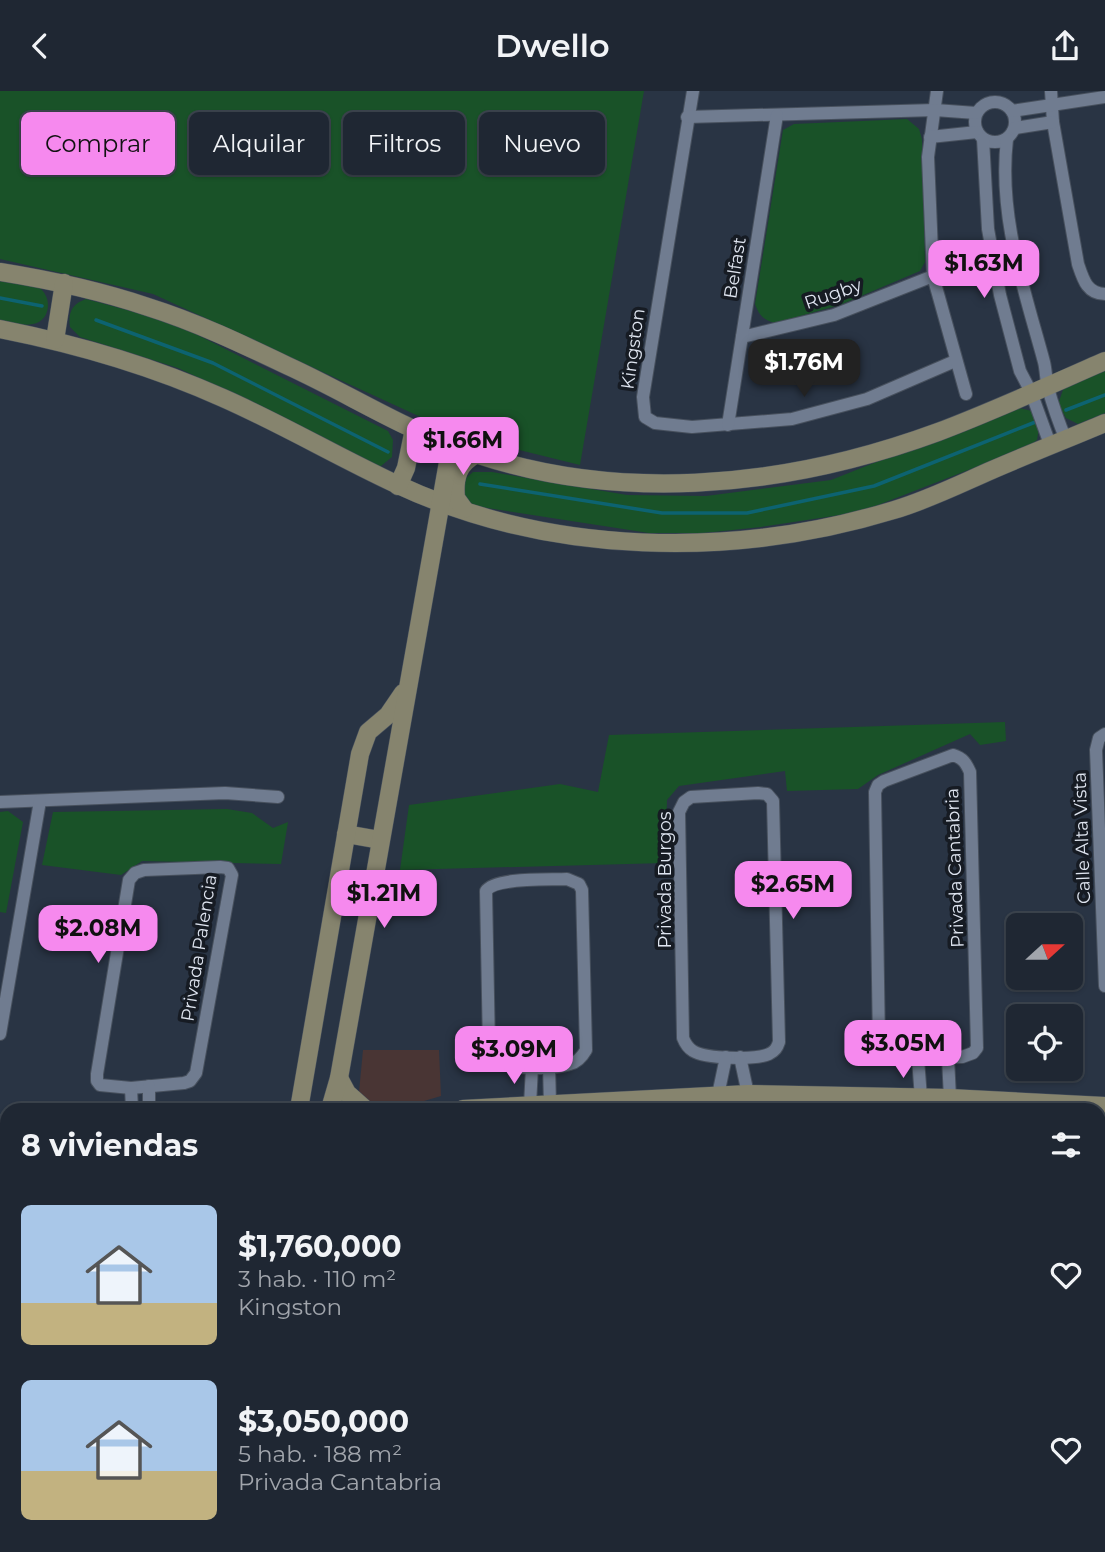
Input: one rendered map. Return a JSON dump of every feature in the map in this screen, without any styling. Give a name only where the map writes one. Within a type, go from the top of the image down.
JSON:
[{"type":"street","name":"Kingston","points":[[693,91],[655,317],[643,412],[645,417],[655,423],[692,427],[792,419],[867,399],[955,362]]},
{"type":"street","points":[[937,91],[928,157],[933,276],[966,394]]},
{"type":"street","points":[[1051,91],[1053,122],[1078,264],[1087,286],[1099,294],[1105,294]]},
{"type":"street","points":[[1012,111],[1105,97]]},
{"type":"street","points":[[1039,389],[1045,365],[1022,290],[1009,223],[1004,160],[1015,119],[1012,111],[1004,104],[993,101],[983,105],[976,113],[974,123],[980,136],[988,229],[1000,295],[1020,371],[1039,389],[1058,443]]},
{"type":"street","points":[[687,117],[935,110],[976,113]]},
{"type":"street","name":"Belfast","points":[[728,425],[777,115]]},
{"type":"street","points":[[930,137],[980,136],[991,143],[1011,134],[1053,122]]},
{"type":"street","points":[[0,272],[64,283],[148,307],[212,331],[414,429],[477,454],[562,476],[645,483],[697,484],[748,480],[857,458],[938,432],[1105,361]]},
{"type":"street","name":"Rugby","points":[[742,337],[834,315],[933,276]]},
{"type":"street","points":[[55,340],[64,283]]},
{"type":"street","points":[[0,329],[55,340],[158,371],[224,398],[398,486],[439,502],[514,524],[606,540],[658,543],[722,542],[831,527],[896,510],[1105,423]]},
{"type":"street","points":[[398,486],[406,468],[414,429]]},
{"type":"street","points":[[332,1103],[340,1078],[450,445]]},
{"type":"street","points":[[464,509],[456,498],[459,470],[467,459],[477,454]]},
{"type":"street","points":[[300,1103],[345,834],[364,741],[368,732],[388,715],[411,679]]},
{"type":"street","points":[[375,726],[395,734],[397,741]]},
{"type":"street","name":"Calle Alta Vista","points":[[1105,734],[1099,738],[1096,750],[1105,986]]},
{"type":"street","name":"Privada Cantabria","points":[[953,755],[966,763],[970,772],[978,1043],[973,1053],[968,1056],[948,1058],[918,1059],[888,1055],[879,1043],[875,792],[878,785],[884,781],[953,755]]},
{"type":"street","points":[[0,802],[225,793],[278,797]]},
{"type":"street","name":"Privada Burgos","points":[[758,793],[767,794],[773,801],[779,1042],[773,1052],[765,1056],[740,1057],[692,1051],[683,1038],[679,812],[681,806],[691,797],[758,793]]},
{"type":"street","points":[[0,1034],[40,801]]},
{"type":"street","points":[[345,834],[380,841]]},
{"type":"street","name":"Privada Palencia","points":[[228,868],[232,875],[196,1073],[184,1083],[149,1086],[131,1088],[100,1085],[97,1079],[129,880],[135,873],[144,870],[228,868]]},
{"type":"street","points":[[567,879],[579,884],[582,890],[586,1050],[580,1059],[570,1064],[549,1066],[505,1066],[490,1054],[486,891],[489,887],[501,883],[567,879]]},
{"type":"street","points":[[718,1095],[726,1057]]},
{"type":"street","points":[[740,1057],[748,1094]]},
{"type":"street","points":[[948,1058],[950,1098]]},
{"type":"street","points":[[918,1059],[921,1098]]},
{"type":"street","points":[[549,1066],[550,1103]]},
{"type":"street","points":[[530,1103],[532,1067]]},
{"type":"street","points":[[340,1078],[347,1093],[358,1103]]},
{"type":"street","points":[[149,1086],[149,1103]]},
{"type":"street","points":[[131,1088],[132,1103]]},
{"type":"street","points":[[569,1103],[748,1094],[950,1098],[1036,1103]]},
{"type":"shaded area","points":[[363,1050],[439,1050],[441,1096],[424,1101],[376,1103],[369,1101],[359,1092]]},
{"type":"green space","points":[[0,91],[644,91],[580,465],[462,436],[153,294],[0,259]]},
{"type":"green space","points":[[907,119],[919,129],[922,139],[925,262],[920,271],[840,305],[775,323],[764,319],[755,304],[783,130],[794,124]]},
{"type":"green space","points":[[0,279],[29,283],[43,291],[48,308],[39,322],[29,325],[0,321]]},
{"type":"green space","points":[[86,299],[172,322],[388,431],[393,440],[392,457],[381,466],[373,468],[250,402],[178,368],[80,337],[70,327],[70,317],[74,306]]},
{"type":"green space","points":[[1105,371],[1105,413],[1078,424],[1066,418],[1058,404],[1064,387]]},
{"type":"green space","points":[[1015,407],[1032,411],[1039,428],[1037,440],[1028,447],[860,512],[761,527],[704,533],[649,533],[468,505],[460,483],[473,472],[492,472],[627,495],[706,496],[831,480]]},
{"type":"green space","points":[[1005,722],[1006,741],[980,745],[970,734],[878,775],[858,789],[787,791],[785,771],[679,786],[667,800],[665,863],[400,870],[409,805],[560,784],[598,792],[609,735]]},
{"type":"green space","points":[[227,809],[252,813],[273,828],[288,822],[281,864],[142,861],[121,875],[42,865],[53,812]]},
{"type":"green space","points":[[8,811],[23,822],[6,913],[0,912],[0,812]]},
{"type":"waterway","points":[[0,298],[42,306]]},
{"type":"waterway","points":[[96,320],[213,363],[388,452]]},
{"type":"waterway","points":[[1066,410],[1105,395]]},
{"type":"waterway","points":[[480,484],[662,513],[747,513],[874,486],[1038,421]]}]
